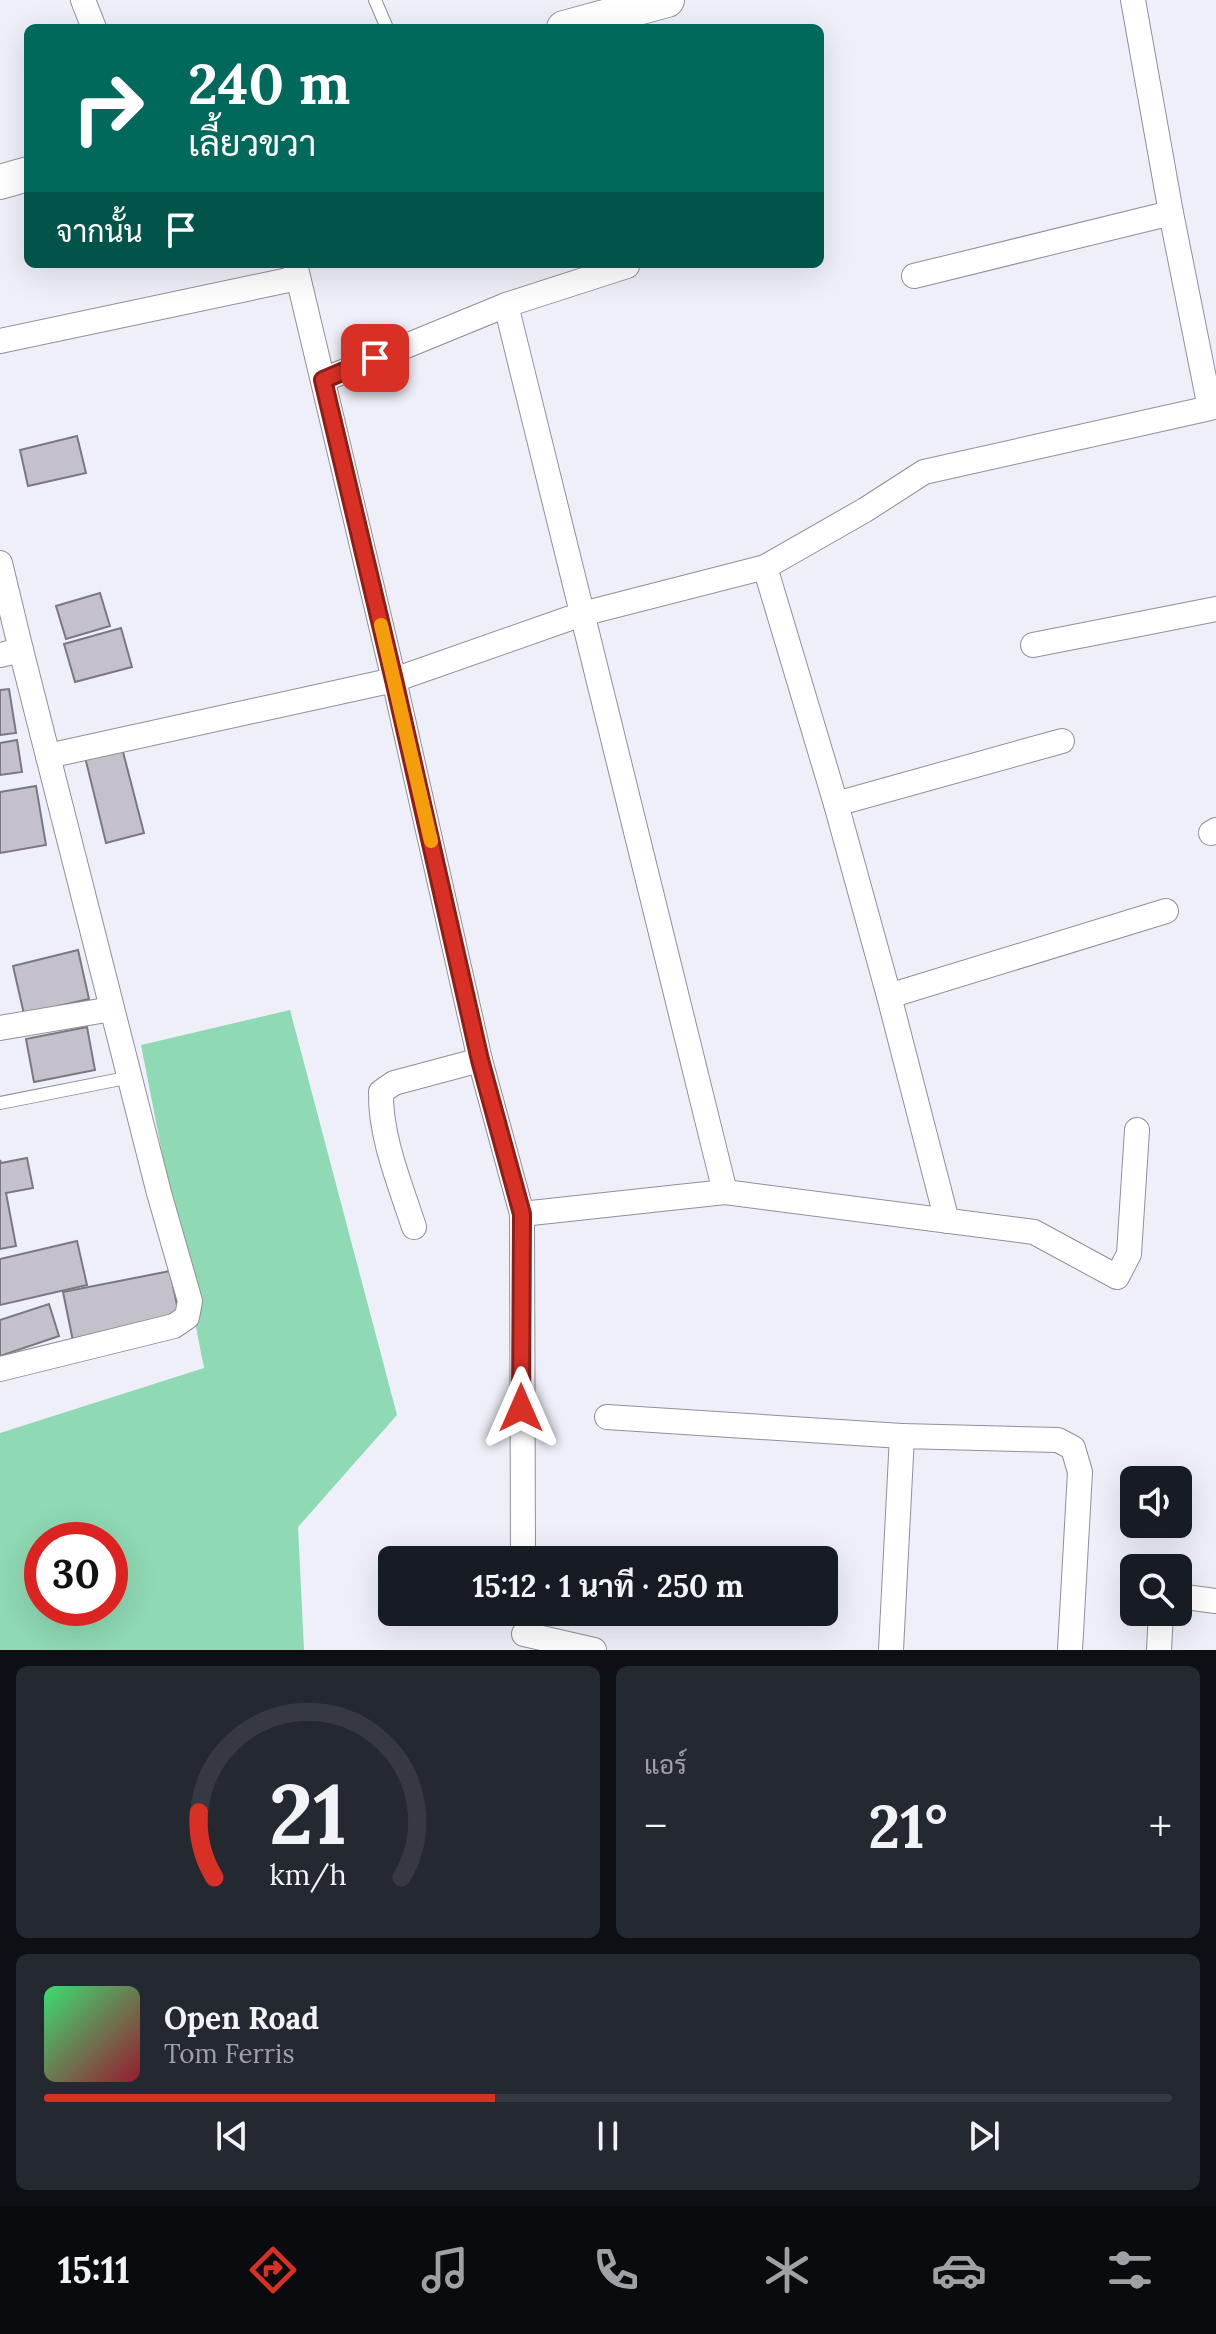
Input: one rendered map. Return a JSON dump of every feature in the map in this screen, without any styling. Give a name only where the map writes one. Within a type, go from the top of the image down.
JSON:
[{"type":"street","points":[[83,0],[92,24]]},
{"type":"street","points":[[579,24],[667,0]]},
{"type":"street","points":[[48,756],[394,680],[582,614],[765,567],[924,472],[1213,413],[1171,213],[1133,0]]},
{"type":"street","points":[[0,182],[24,175]]},
{"type":"street","points":[[914,276],[1171,213]]},
{"type":"street","points":[[323,380],[506,305],[621,268]]},
{"type":"street","points":[[0,341],[297,271],[480,1060],[522,1214],[523,1546]]},
{"type":"street","points":[[506,305],[725,1192]]},
{"type":"street","points":[[0,563],[10,652],[48,756],[190,1301],[187,1317],[174,1326],[0,1369]]},
{"type":"street","points":[[765,567],[836,804],[947,1221]]},
{"type":"street","points":[[1033,645],[1216,609]]},
{"type":"street","points":[[836,804],[1062,741]]},
{"type":"street","points":[[889,996],[1166,911]]},
{"type":"street","points":[[0,1028],[112,1009]]},
{"type":"street","points":[[414,1227],[393,1162],[381,1108],[381,1092],[394,1083],[480,1060]]},
{"type":"street","points":[[522,1214],[725,1192],[1034,1232],[1117,1277],[1129,1254],[1137,1130]]},
{"type":"street","points":[[607,1417],[902,1436],[1058,1440],[1073,1448],[1080,1472],[1070,1650]]},
{"type":"street","points":[[891,1650],[902,1436]]},
{"type":"street","points":[[1192,1598],[1216,1601]]},
{"type":"street","points":[[1159,1650],[1160,1626]]},
{"type":"street","points":[[524,1632],[594,1650]]},
{"type":"lane","points":[[375,0],[385,24]]},
{"type":"lane","points":[[0,1103],[131,1077]]},
{"type":"green space","points":[[290,1010],[397,1415],[298,1527],[304,1650],[0,1650],[0,1433],[204,1368],[141,1045]]},
{"type":"building","points":[[77,436],[86,473],[28,486],[20,450]]},
{"type":"building","points":[[100,593],[110,626],[66,639],[56,606]]},
{"type":"building","points":[[121,628],[132,667],[75,682],[64,644]]},
{"type":"building","points":[[9,689],[16,733],[0,735],[0,690]]},
{"type":"building","points":[[17,740],[22,772],[0,775],[0,743]]},
{"type":"building","points":[[122,748],[144,833],[106,843],[85,757]]},
{"type":"building","points":[[36,786],[46,845],[0,853],[0,792]]},
{"type":"building","points":[[78,950],[89,999],[24,1014],[13,966]]},
{"type":"building","points":[[87,1027],[95,1070],[34,1082],[26,1039]]},
{"type":"building","points":[[27,1158],[33,1188],[6,1193],[16,1246],[0,1249],[0,1160],[1,1163]]},
{"type":"building","points":[[77,1241],[87,1285],[0,1305],[0,1259]]},
{"type":"building","points":[[170,1271],[180,1320],[73,1341],[63,1292]]},
{"type":"building","points":[[49,1304],[59,1336],[0,1356],[0,1320]]},
{"type":"slow traffic","points":[[381,625],[431,841]]},
{"type":"route","points":[[375,358],[323,380],[480,1060],[522,1214],[521,1408]]}]
